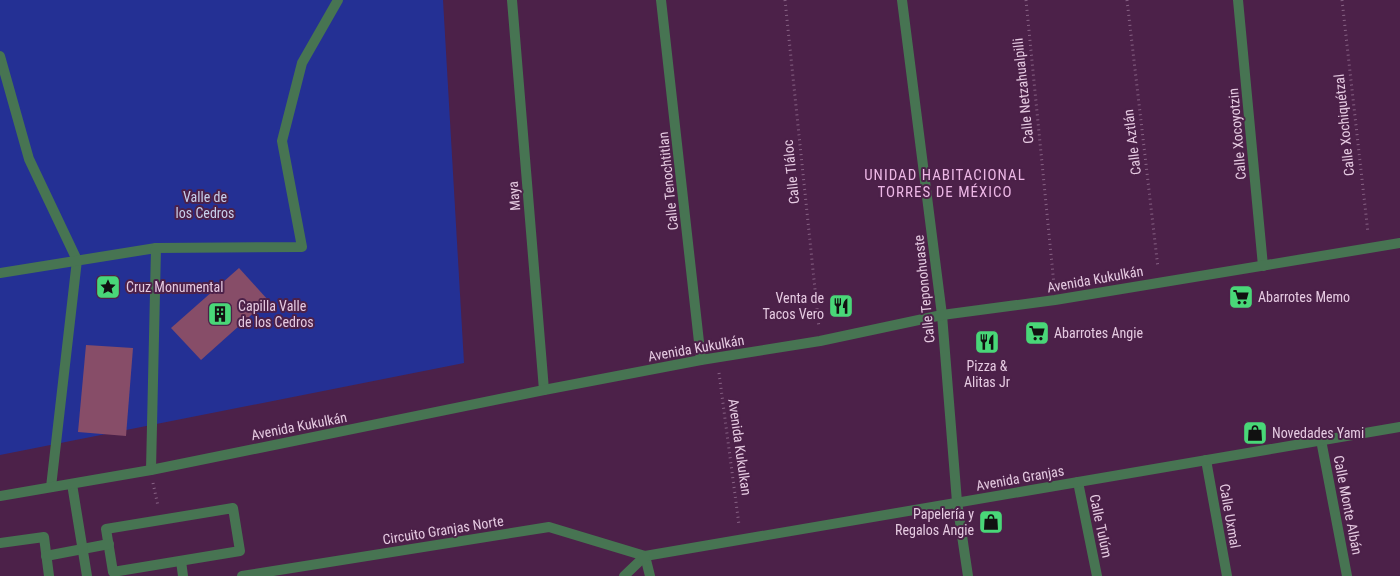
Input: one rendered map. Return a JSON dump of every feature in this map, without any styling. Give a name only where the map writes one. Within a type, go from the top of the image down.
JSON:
[{"type":"street","points":[[0,273],[156,248],[302,247],[282,141],[302,63],[338,0]]},
{"type":"street","name":"Maya","points":[[512,0],[544,390]]},
{"type":"street","name":"Calle Tenochtitlan","points":[[661,0],[702,360]]},
{"type":"street","name":"Calle Teponohuaste","points":[[902,0],[942,315],[957,502],[968,576]]},
{"type":"street","name":"Calle Xocoyotzin","points":[[1238,0],[1263,266]]},
{"type":"street","points":[[0,56],[29,159],[77,260],[51,487]]},
{"type":"street","name":"Avenida Kukulkán","points":[[0,496],[151,470],[544,390],[717,357],[820,341],[942,315],[1055,300],[1400,242]]},
{"type":"street","points":[[151,470],[156,248]]},
{"type":"street","name":"Avenida Granjas","points":[[645,556],[1400,427]]},
{"type":"street","name":"Calle Monte Albán","points":[[1321,440],[1347,576]]},
{"type":"street","name":"Calle Uxmal","points":[[1206,460],[1227,576]]},
{"type":"street","name":"Calle Tulúm","points":[[1078,482],[1097,576]]},
{"type":"street","points":[[72,484],[87,576]]},
{"type":"street","points":[[233,508],[240,551],[114,572],[106,529],[161,520],[233,508]]},
{"type":"street","name":"Circuito Granjas Norte","points":[[242,576],[550,527],[645,556]]},
{"type":"street","points":[[0,543],[44,537],[49,576]]},
{"type":"street","points":[[46,556],[109,544]]},
{"type":"street","points":[[624,576],[645,556],[650,576]]},
{"type":"street","points":[[181,561],[183,576]]},
{"type":"path","name":"Calle Tláloc","points":[[785,0],[820,341]]},
{"type":"path","name":"Calle Netzahualpilli","points":[[1026,0],[1055,300]]},
{"type":"path","name":"Calle Aztlán","points":[[1127,0],[1159,282]]},
{"type":"path","name":"Calle Xochiquétzal","points":[[1342,0],[1369,248]]},
{"type":"path","name":"Avenida Kukulkan","points":[[717,357],[741,539]]},
{"type":"path","points":[[151,470],[161,520]]},
{"type":"green space","name":"Valle de los Cedros","points":[[0,0],[443,0],[464,363],[0,455]]},
{"type":"building","name":"Capilla Valle de los Cedros","points":[[239,268],[268,300],[201,360],[171,328]]},
{"type":"building","points":[[86,345],[133,348],[126,436],[78,432]]},
{"type":"place","name":"Cruz Monumental","points":[[108,287]]},
{"type":"place","name":"Abarrotes Memo","points":[[1241,297]]},
{"type":"place","name":"Venta de Tacos Vero","points":[[841,306]]},
{"type":"place","name":"Capilla Valle de los Cedros","points":[[220,314]]},
{"type":"place","name":"Abarrotes Angie","points":[[1037,333]]},
{"type":"place","name":"Pizza & Alitas Jr","points":[[987,342]]},
{"type":"place","name":"Novedades Yami","points":[[1255,433]]},
{"type":"place","name":"Papelería y Regalos Angie","points":[[991,522]]},
{"type":"district","name":"UNIDAD HABITACIONAL TORRES DE MÉXICO","points":[[945,184]]}]
